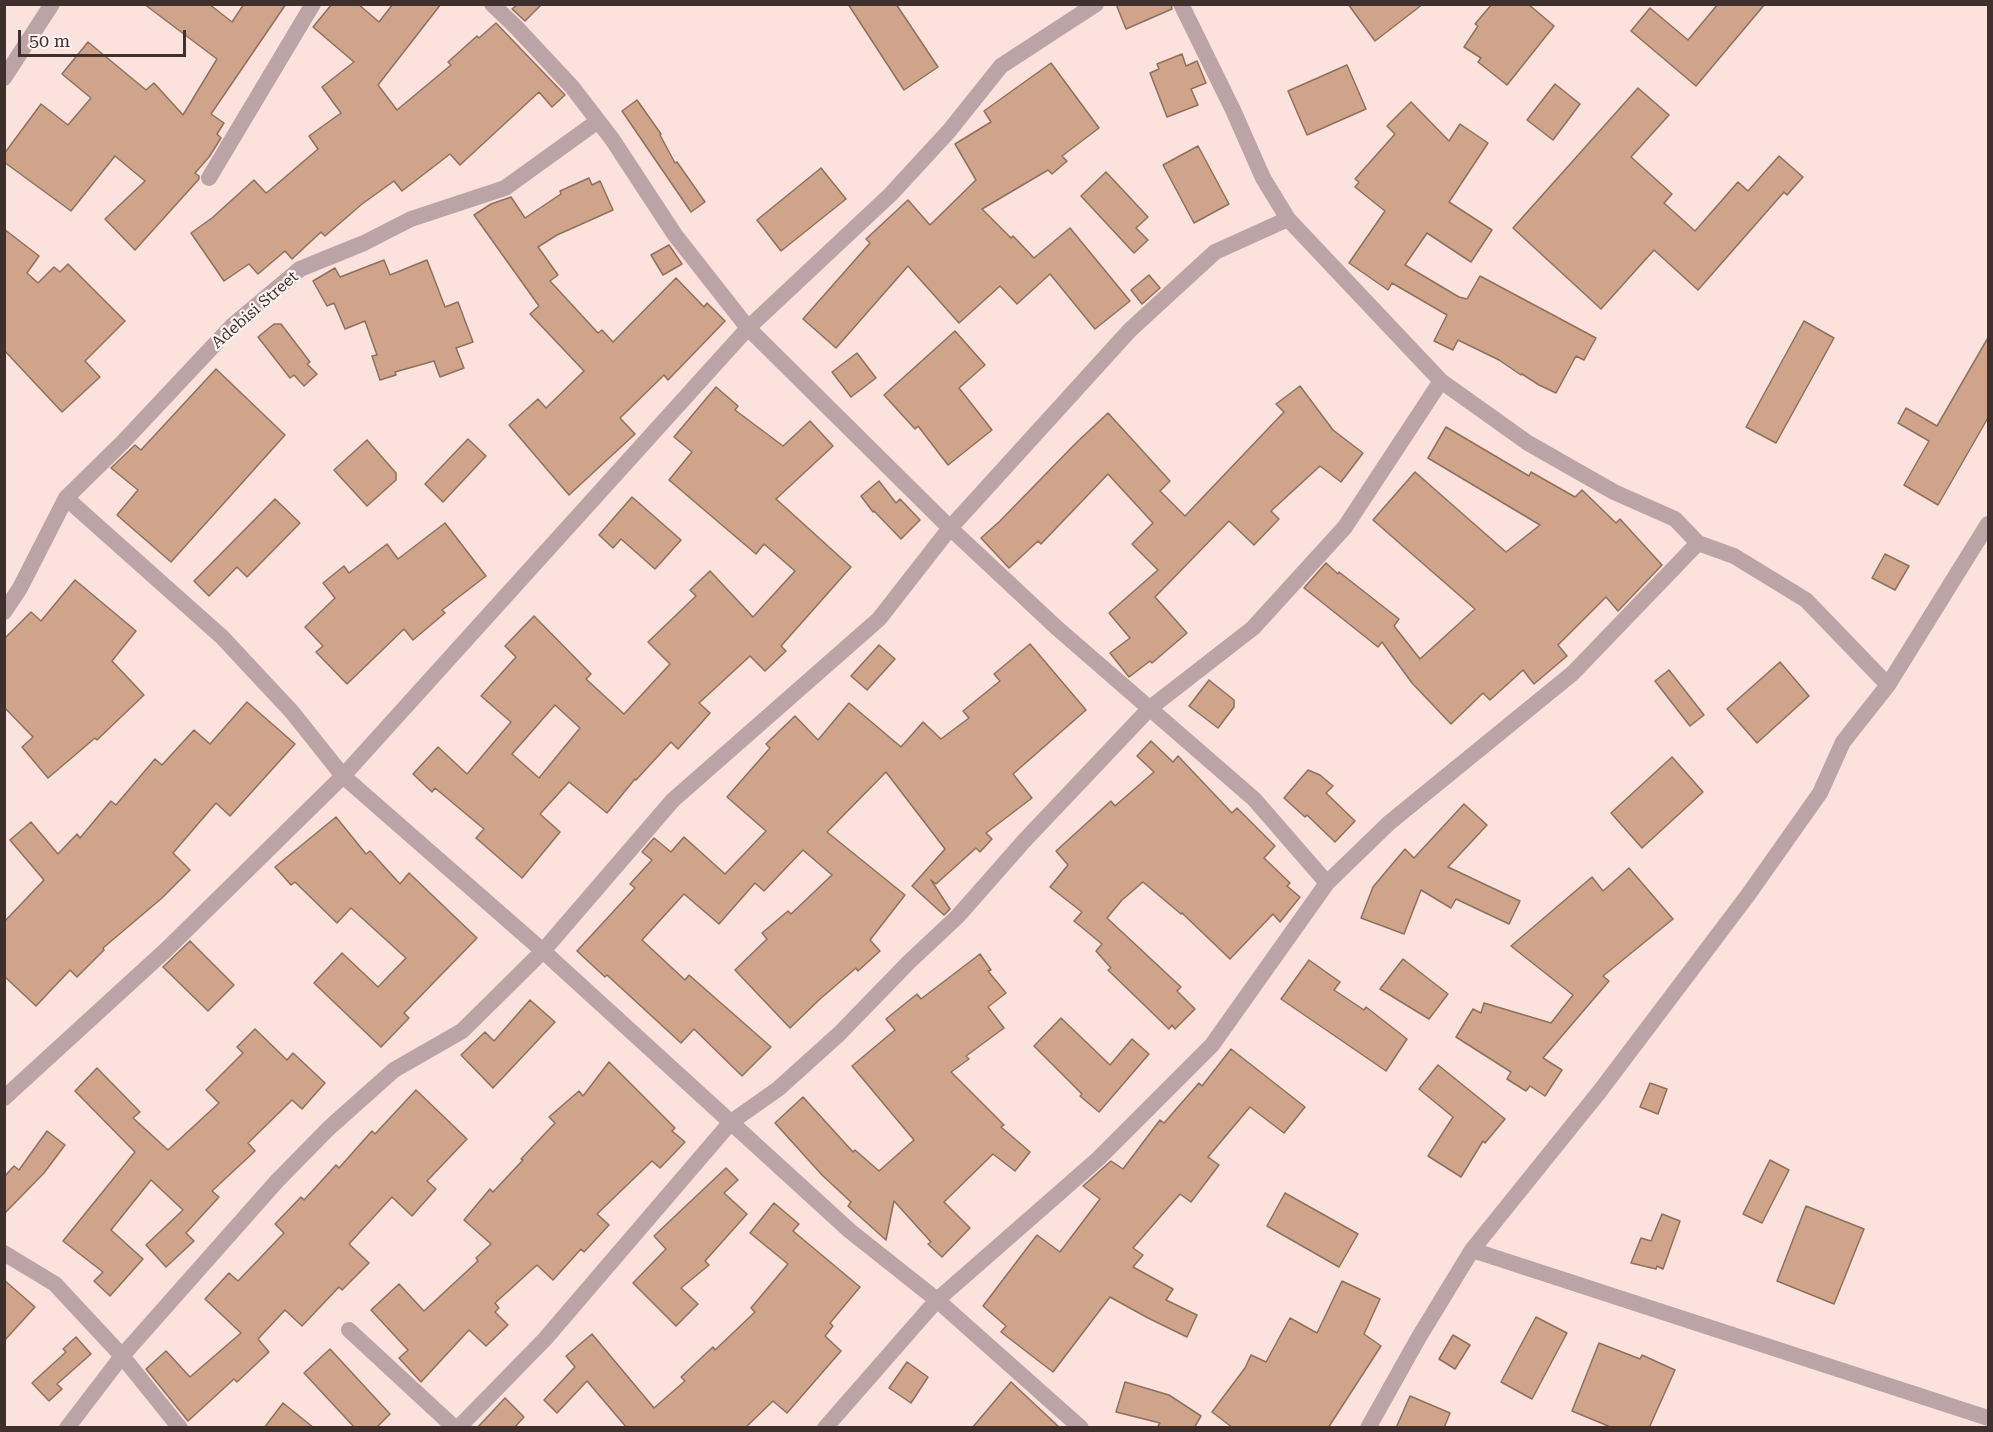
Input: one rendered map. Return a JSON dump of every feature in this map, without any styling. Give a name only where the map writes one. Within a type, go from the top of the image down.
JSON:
[{"type":"street","points":[[4,78],[52,4]]},
{"type":"street","points":[[209,178],[313,4]]},
{"type":"street","points":[[492,4],[572,87],[598,121],[675,235],[748,328],[950,528],[1056,628],[1254,799],[1328,883]]},
{"type":"street","points":[[4,1098],[166,949],[343,776],[748,328],[891,194],[949,131],[1001,66],[1096,4]]},
{"type":"street","points":[[1181,4],[1233,110],[1263,178],[1288,219],[1441,381],[1528,443],[1614,492],[1675,519],[1698,543],[1734,556],[1806,600],[1888,685]]},
{"type":"street","name":"Adebisi Street","points":[[4,612],[20,588],[66,498],[123,442],[232,326],[300,269],[364,243],[411,219],[505,188],[598,121]]},
{"type":"street","points":[[67,1428],[122,1356],[277,1181],[329,1128],[394,1070],[462,1031],[543,951],[673,800],[879,619],[950,528],[1130,330],[1215,252],[1288,219]]},
{"type":"street","points":[[350,1330],[456,1428],[545,1339],[731,1122],[778,1089],[839,1034],[909,962],[958,916],[1024,841],[1150,708],[1253,628],[1346,527],[1441,381]]},
{"type":"street","points":[[66,498],[222,637],[292,712],[343,776],[543,951],[850,1231],[937,1300],[1081,1428]]},
{"type":"street","points":[[1368,1428],[1413,1347],[1472,1251],[1600,1091],[1722,931],[1820,793],[1842,742],[1888,685],[1989,524]]},
{"type":"street","points":[[825,1428],[937,1300],[1098,1159],[1212,1045],[1328,883],[1389,823],[1573,673],[1698,543]]},
{"type":"street","points":[[1472,1251],[1989,1418]]},
{"type":"street","points":[[4,1253],[55,1284],[122,1356],[180,1428]]},
{"type":"building","points":[[144,4],[209,4],[232,22],[244,4],[286,4],[211,114],[224,123],[217,134],[221,138],[195,173],[199,179],[135,250],[105,219],[145,181],[115,156],[71,211],[4,162],[4,154],[41,104],[68,125],[91,98],[62,74],[88,42],[146,90],[154,83],[183,115],[217,59]]},
{"type":"building","points":[[332,4],[358,4],[379,22],[393,4],[441,4],[378,85],[397,110],[451,65],[448,62],[477,36],[479,38],[496,23],[565,95],[552,107],[539,92],[460,165],[450,154],[402,191],[394,181],[362,204],[325,236],[321,232],[292,259],[285,251],[258,274],[249,264],[224,281],[191,233],[212,218],[254,180],[266,193],[270,190],[318,149],[309,136],[341,113],[322,87],[354,62],[313,27]]},
{"type":"building","points":[[518,4],[542,4],[525,21],[512,9]]},
{"type":"building","points":[[848,4],[896,4],[938,67],[904,90]]},
{"type":"building","points":[[1116,4],[1171,4],[1172,9],[1126,29]]},
{"type":"building","points":[[1348,4],[1423,4],[1375,41]]},
{"type":"building","points":[[1492,4],[1528,4],[1554,26],[1507,85],[1478,62],[1481,58],[1464,47],[1478,26],[1475,24]]},
{"type":"building","points":[[1718,4],[1765,4],[1696,86],[1631,31],[1650,8],[1688,40]]},
{"type":"building","points":[[1182,54],[1186,66],[1197,61],[1206,83],[1191,89],[1198,105],[1167,117],[1150,73],[1159,69],[1157,64]]},
{"type":"building","points":[[1051,63],[1099,128],[1062,156],[1067,161],[1052,174],[1048,170],[982,209],[1034,258],[1070,228],[1130,301],[1095,329],[1050,274],[1017,304],[1000,286],[959,323],[908,266],[836,348],[803,319],[870,243],[866,239],[908,200],[930,225],[976,180],[955,144],[991,122],[984,111]]},
{"type":"building","points":[[1347,65],[1366,109],[1307,135],[1288,91]]},
{"type":"building","points":[[1555,84],[1580,104],[1553,140],[1527,120]]},
{"type":"building","points":[[1638,88],[1669,115],[1631,157],[1672,194],[1664,203],[1695,231],[1738,182],[1748,191],[1779,156],[1803,177],[1787,195],[1784,192],[1698,290],[1654,250],[1601,309],[1513,228]]},
{"type":"building","points":[[637,100],[661,134],[675,163],[677,162],[705,202],[691,212],[622,111]]},
{"type":"building","points":[[1411,102],[1449,141],[1460,124],[1488,143],[1449,202],[1492,230],[1471,262],[1427,233],[1405,265],[1459,297],[1467,299],[1480,276],[1596,338],[1584,360],[1576,356],[1556,393],[1521,375],[1499,360],[1458,340],[1453,350],[1434,341],[1447,315],[1392,283],[1388,290],[1349,263],[1385,211],[1355,187],[1359,182],[1355,179],[1395,134],[1387,126]]},
{"type":"building","points":[[1198,146],[1229,204],[1194,223],[1163,165]]},
{"type":"building","points":[[821,168],[846,199],[781,251],[757,220]]},
{"type":"building","points":[[1106,172],[1148,217],[1136,228],[1148,240],[1134,253],[1081,196]]},
{"type":"building","points":[[589,178],[592,185],[600,181],[613,210],[557,235],[538,247],[558,275],[550,281],[598,333],[602,330],[613,342],[676,278],[704,307],[707,303],[725,321],[668,380],[664,375],[620,418],[635,434],[569,495],[509,425],[538,399],[546,408],[584,371],[530,314],[539,306],[474,215],[491,204],[511,197],[525,218],[561,194],[560,191]]},
{"type":"building","points":[[4,229],[39,256],[27,273],[38,283],[54,267],[60,272],[68,264],[125,321],[85,361],[100,377],[62,412],[4,350]]},
{"type":"building","points":[[669,245],[682,264],[663,275],[651,255]]},
{"type":"building","points":[[384,260],[390,275],[427,260],[445,307],[458,302],[473,342],[456,348],[464,368],[440,377],[434,361],[395,372],[396,375],[380,380],[372,356],[377,355],[365,321],[345,329],[334,303],[327,306],[313,281],[335,268],[340,277]]},
{"type":"building","points":[[1149,275],[1160,288],[1142,304],[1131,290]]},
{"type":"building","points":[[1804,321],[1834,338],[1776,443],[1746,427]]},
{"type":"building","points":[[274,324],[281,324],[310,362],[307,364],[317,374],[304,386],[294,375],[290,378],[258,337]]},
{"type":"building","points":[[955,331],[985,365],[959,388],[992,430],[948,465],[918,426],[915,429],[884,395]]},
{"type":"building","points":[[1989,336],[1989,416],[1938,505],[1904,485],[1929,441],[1898,423],[1906,408],[1937,426]]},
{"type":"building","points":[[857,353],[876,378],[851,397],[832,372]]},
{"type":"building","points":[[216,369],[285,435],[171,562],[117,515],[138,490],[111,468],[135,445],[141,450]]},
{"type":"building","points":[[1300,386],[1333,430],[1363,453],[1341,482],[1320,466],[1271,511],[1279,519],[1254,545],[1229,521],[1155,597],[1187,633],[1152,663],[1150,661],[1129,677],[1110,653],[1130,638],[1109,613],[1158,570],[1132,544],[1153,523],[1108,474],[1041,544],[1038,541],[1009,568],[981,538],[1108,413],[1170,481],[1160,491],[1185,516],[1284,412],[1276,404]]},
{"type":"building","points":[[716,387],[738,406],[735,410],[783,446],[810,421],[833,446],[776,499],[851,567],[781,646],[786,651],[765,671],[750,656],[699,703],[710,713],[678,749],[671,742],[635,779],[607,813],[569,782],[540,814],[560,832],[522,878],[476,838],[484,829],[435,788],[432,792],[413,774],[438,747],[467,774],[511,722],[481,696],[516,657],[505,646],[534,616],[591,674],[586,679],[624,714],[670,664],[648,642],[696,596],[690,590],[710,571],[753,617],[795,571],[764,544],[756,554],[669,480],[692,452],[674,437]],"holes":[[[555,705],[580,728],[539,778],[512,754]]]},
{"type":"building","points":[[1446,427],[1529,476],[1531,472],[1575,497],[1582,490],[1616,523],[1620,519],[1662,565],[1618,611],[1606,597],[1558,645],[1567,656],[1534,684],[1523,670],[1490,700],[1483,693],[1451,724],[1412,683],[1382,642],[1378,647],[1304,588],[1326,563],[1399,619],[1394,626],[1420,659],[1475,609],[1373,520],[1415,472],[1506,552],[1540,525],[1428,458]]},
{"type":"building","points":[[468,439],[486,456],[443,502],[425,484]]},
{"type":"building","points":[[367,440],[396,473],[396,480],[367,506],[334,470]]},
{"type":"building","points":[[879,481],[896,503],[900,499],[920,520],[901,539],[873,512],[861,496]]},
{"type":"building","points":[[632,497],[681,540],[655,569],[621,539],[613,548],[599,535]]},
{"type":"building","points":[[275,499],[300,523],[247,577],[237,567],[209,596],[194,581]]},
{"type":"building","points":[[445,523],[486,576],[442,610],[445,613],[413,640],[404,629],[347,684],[316,652],[323,646],[305,627],[335,598],[323,583],[344,566],[349,573],[387,544],[398,559]]},
{"type":"building","points":[[1885,554],[1909,566],[1895,590],[1872,578]]},
{"type":"building","points":[[75,580],[136,631],[112,661],[144,695],[97,740],[95,738],[48,778],[22,747],[33,737],[4,707],[4,639],[31,612],[41,621]]},
{"type":"building","points":[[1030,644],[1086,710],[1013,774],[1032,798],[986,833],[992,839],[980,852],[976,848],[936,884],[931,880],[950,909],[944,915],[912,886],[945,849],[886,772],[827,832],[905,895],[870,940],[880,951],[858,971],[856,968],[790,1028],[735,970],[767,939],[762,933],[788,911],[791,914],[832,875],[803,850],[764,891],[755,883],[719,924],[684,894],[642,940],[685,980],[689,975],[771,1047],[742,1076],[694,1029],[681,1043],[607,975],[605,977],[577,951],[635,888],[630,884],[652,860],[642,852],[654,838],[671,852],[684,837],[725,874],[766,831],[727,797],[770,748],[766,744],[795,716],[818,740],[849,703],[901,747],[923,722],[941,739],[969,718],[963,711],[1000,681],[994,674]]},
{"type":"building","points":[[879,645],[895,659],[867,690],[851,676]]},
{"type":"building","points":[[1780,662],[1809,696],[1757,743],[1727,709]]},
{"type":"building","points":[[1669,670],[1704,715],[1690,726],[1655,681]]},
{"type":"building","points":[[1209,680],[1234,700],[1234,707],[1218,728],[1189,706]]},
{"type":"building","points":[[247,702],[295,744],[230,816],[216,803],[173,853],[190,870],[162,898],[103,948],[104,950],[77,977],[70,970],[36,1006],[4,976],[4,922],[44,880],[10,840],[31,822],[58,854],[77,834],[80,838],[111,801],[116,805],[155,759],[162,765],[194,730],[210,744]]},
{"type":"building","points":[[1151,741],[1173,762],[1178,756],[1232,813],[1237,808],[1275,846],[1264,858],[1290,883],[1287,886],[1300,897],[1280,922],[1273,914],[1230,959],[1182,913],[1143,882],[1122,900],[1107,918],[1181,987],[1177,991],[1195,1009],[1175,1029],[1172,1025],[1169,1029],[1108,970],[1111,968],[1096,951],[1102,944],[1074,921],[1082,912],[1050,887],[1068,865],[1056,851],[1111,801],[1115,806],[1154,772],[1137,756]]},
{"type":"building","points":[[1672,757],[1703,792],[1642,848],[1611,813]]},
{"type":"building","points":[[1308,770],[1320,775],[1333,786],[1326,793],[1355,821],[1335,842],[1307,815],[1305,817],[1284,798]]},
{"type":"building","points":[[1464,804],[1487,825],[1448,867],[1520,901],[1509,924],[1456,899],[1451,908],[1421,890],[1404,934],[1361,918],[1373,887],[1405,849],[1414,858]]},
{"type":"building","points":[[336,817],[366,854],[370,851],[400,884],[409,873],[477,938],[404,1013],[409,1018],[381,1047],[314,983],[342,953],[378,987],[406,958],[351,908],[337,923],[295,882],[291,885],[275,867]]},
{"type":"building","points":[[1629,868],[1673,919],[1603,976],[1609,981],[1543,1058],[1562,1070],[1545,1096],[1530,1086],[1526,1091],[1507,1079],[1511,1072],[1456,1037],[1473,1009],[1481,1013],[1484,1003],[1551,1023],[1573,995],[1511,946],[1592,877],[1603,891]]},
{"type":"building","points":[[190,941],[234,985],[208,1011],[163,967]]},
{"type":"building","points":[[980,954],[991,970],[988,971],[1006,993],[988,1007],[1004,1028],[966,1056],[969,1059],[951,1072],[1004,1125],[1001,1127],[1030,1152],[1015,1171],[993,1154],[944,1202],[970,1228],[942,1257],[928,1244],[931,1242],[894,1201],[886,1240],[848,1206],[851,1202],[822,1175],[775,1123],[803,1097],[853,1152],[855,1150],[879,1171],[914,1140],[852,1066],[895,1030],[886,1019],[917,994],[921,999]]},
{"type":"building","points":[[1403,959],[1448,994],[1429,1019],[1380,989]]},
{"type":"building","points":[[1309,960],[1340,982],[1334,990],[1364,1010],[1366,1007],[1407,1039],[1386,1071],[1281,999]]},
{"type":"building","points":[[530,1000],[555,1022],[493,1088],[461,1055],[485,1032],[494,1041]]},
{"type":"building","points":[[1061,1018],[1110,1065],[1132,1039],[1149,1054],[1099,1112],[1080,1096],[1082,1094],[1034,1046]]},
{"type":"building","points":[[255,1029],[287,1060],[293,1053],[325,1083],[302,1109],[292,1100],[248,1143],[255,1151],[212,1191],[219,1197],[186,1233],[194,1241],[166,1267],[146,1245],[183,1210],[151,1180],[111,1230],[143,1259],[110,1296],[94,1281],[103,1272],[63,1241],[135,1152],[75,1091],[97,1068],[140,1112],[133,1118],[168,1150],[219,1103],[206,1090],[243,1053],[237,1047]]},
{"type":"building","points":[[1231,1049],[1305,1107],[1284,1133],[1250,1107],[1208,1157],[1219,1165],[1191,1202],[1180,1194],[1133,1248],[1143,1255],[1133,1267],[1173,1289],[1166,1300],[1197,1315],[1187,1337],[1110,1297],[1053,1372],[1001,1332],[1006,1326],[983,1306],[1037,1235],[1060,1252],[1100,1199],[1083,1186],[1111,1161],[1123,1169],[1160,1120],[1164,1123],[1199,1083],[1202,1086]]},
{"type":"building","points":[[609,1062],[675,1128],[672,1131],[685,1142],[660,1168],[652,1161],[597,1214],[609,1225],[584,1252],[581,1249],[553,1280],[537,1265],[495,1303],[499,1308],[495,1312],[508,1325],[486,1346],[469,1330],[421,1382],[399,1358],[408,1350],[371,1310],[399,1284],[424,1311],[478,1261],[476,1258],[491,1244],[464,1220],[490,1189],[493,1192],[555,1123],[549,1117],[579,1091],[583,1096]]},
{"type":"building","points":[[1438,1065],[1505,1119],[1485,1143],[1483,1141],[1461,1177],[1428,1156],[1453,1117],[1419,1089]]},
{"type":"building","points":[[1650,1083],[1667,1089],[1658,1114],[1640,1107]]},
{"type":"building","points":[[416,1090],[467,1139],[427,1181],[436,1189],[412,1216],[392,1197],[349,1244],[369,1263],[342,1290],[339,1287],[302,1326],[285,1310],[258,1339],[269,1352],[237,1382],[234,1379],[188,1421],[146,1369],[166,1351],[190,1377],[241,1333],[205,1299],[229,1273],[238,1281],[284,1233],[275,1224],[301,1197],[304,1200],[336,1165],[339,1168],[372,1131],[375,1134]]},
{"type":"building","points":[[47,1131],[65,1145],[44,1173],[4,1214],[4,1177],[14,1166],[19,1170]]},
{"type":"building","points":[[1770,1160],[1789,1170],[1762,1223],[1743,1214]]},
{"type":"building","points":[[726,1168],[738,1180],[724,1193],[747,1214],[705,1261],[709,1265],[681,1288],[698,1304],[676,1326],[633,1283],[666,1249],[654,1236]]},
{"type":"building","points":[[1285,1193],[1358,1234],[1339,1267],[1267,1226]]},
{"type":"building","points":[[774,1203],[799,1224],[793,1231],[860,1287],[830,1323],[833,1326],[825,1336],[841,1351],[787,1413],[773,1401],[745,1428],[627,1428],[587,1381],[557,1413],[544,1400],[575,1367],[566,1356],[592,1334],[654,1408],[685,1381],[681,1377],[713,1347],[715,1350],[755,1312],[751,1308],[788,1264],[750,1233]]},
{"type":"building","points":[[1806,1206],[1864,1229],[1834,1304],[1777,1281]]},
{"type":"building","points":[[1662,1214],[1680,1221],[1663,1269],[1657,1266],[1656,1269],[1631,1263],[1641,1238],[1651,1241]]},
{"type":"building","points":[[4,1280],[35,1307],[4,1341]]},
{"type":"building","points":[[1342,1281],[1380,1299],[1364,1334],[1381,1346],[1328,1428],[1233,1428],[1212,1412],[1245,1368],[1251,1355],[1266,1362],[1290,1318],[1317,1333]]},
{"type":"building","points":[[1536,1317],[1567,1333],[1532,1399],[1501,1382]]},
{"type":"building","points":[[1453,1335],[1470,1345],[1455,1369],[1439,1359]]},
{"type":"building","points":[[76,1337],[91,1354],[57,1384],[62,1389],[49,1401],[32,1383],[66,1352],[63,1349]]},
{"type":"building","points":[[1599,1343],[1640,1359],[1642,1355],[1675,1370],[1649,1428],[1613,1428],[1572,1411]]},
{"type":"building","points":[[330,1349],[390,1414],[376,1428],[355,1428],[304,1373]]},
{"type":"building","points":[[907,1362],[928,1377],[911,1403],[889,1388]]},
{"type":"building","points":[[1011,1382],[1060,1428],[972,1428]]},
{"type":"building","points":[[1125,1382],[1169,1395],[1201,1416],[1194,1428],[1157,1428],[1160,1423],[1116,1412]]},
{"type":"building","points":[[1410,1396],[1450,1413],[1444,1428],[1396,1428]]},
{"type":"building","points":[[505,1398],[524,1417],[514,1428],[477,1428]]},
{"type":"building","points":[[283,1403],[314,1428],[264,1428]]}]
